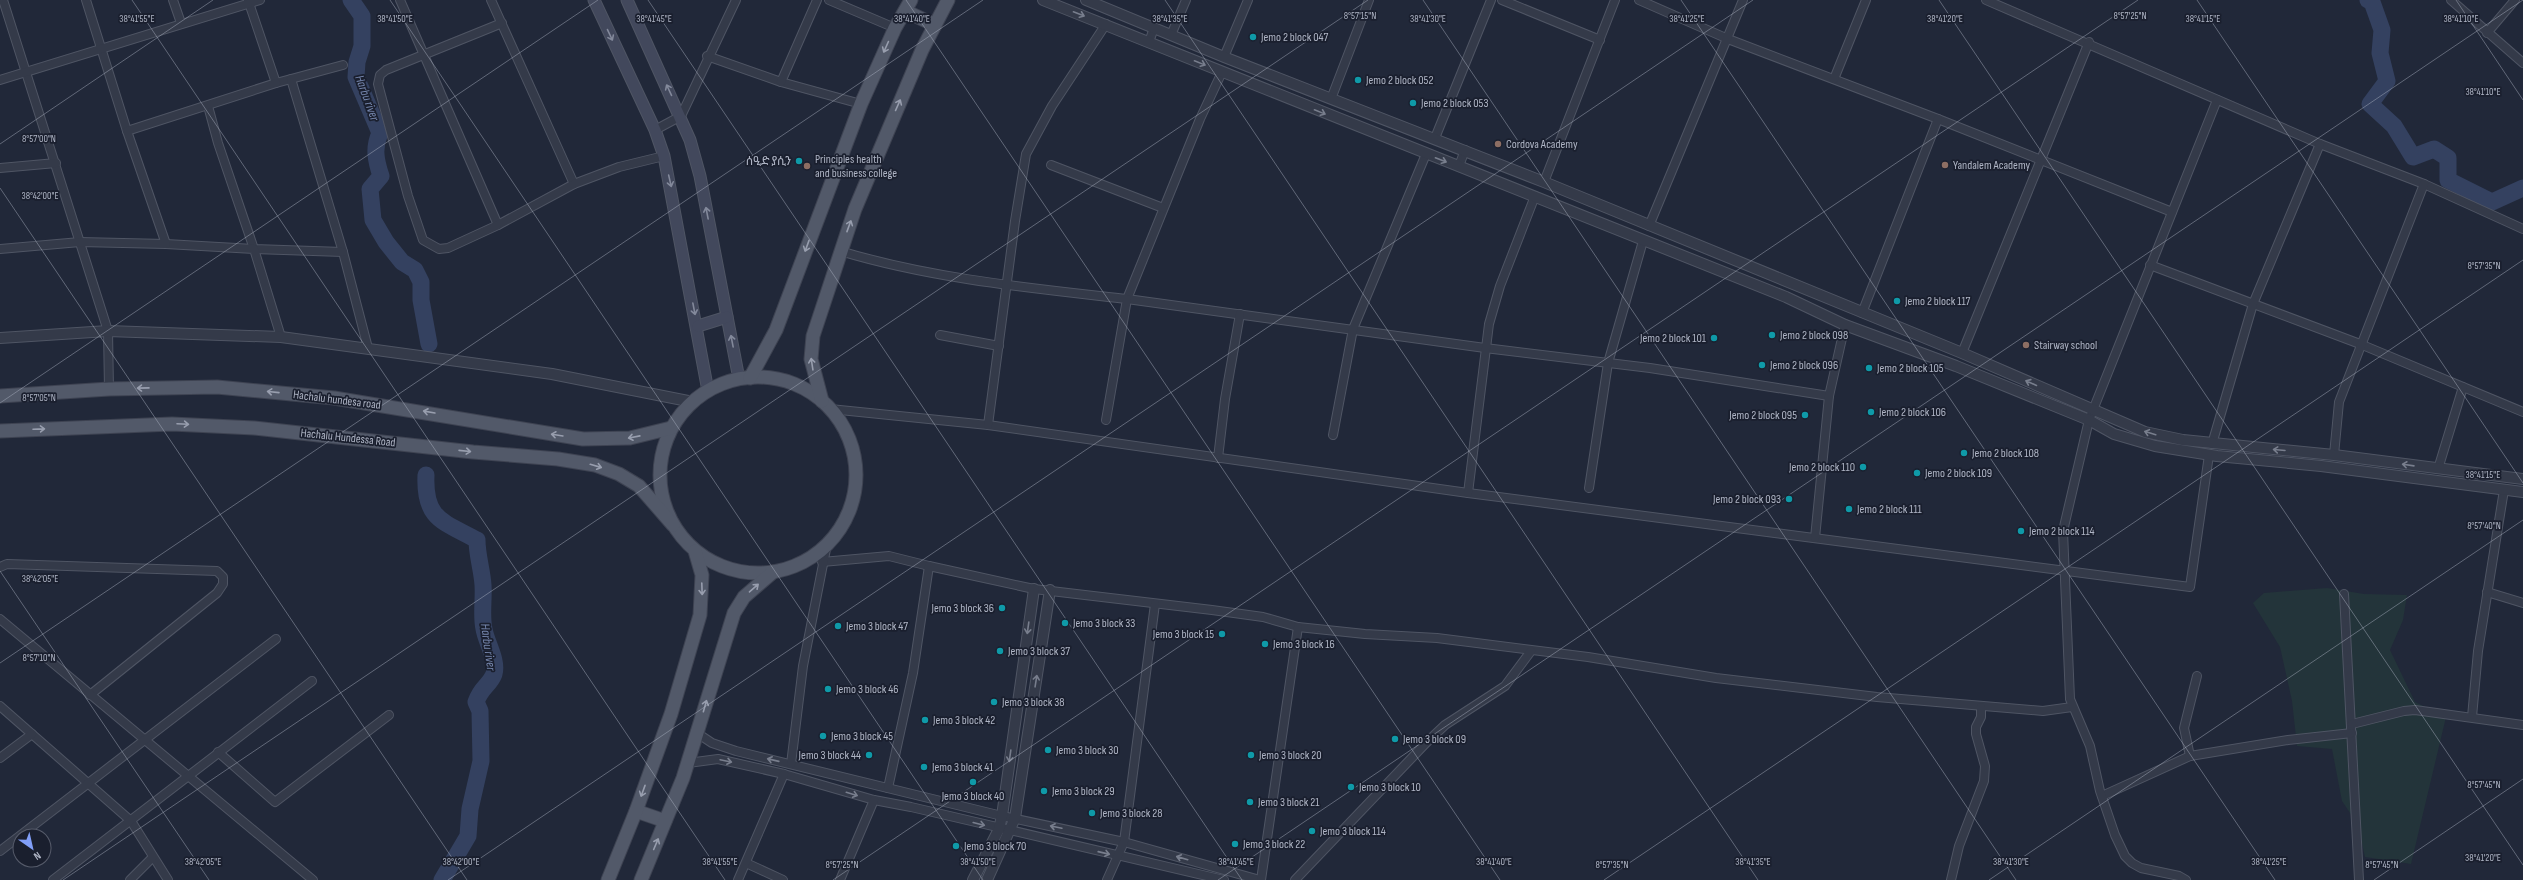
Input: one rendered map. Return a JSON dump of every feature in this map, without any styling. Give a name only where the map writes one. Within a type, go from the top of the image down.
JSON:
[{"type":"main road","points":[[594,0],[655,130],[664,156],[698,326],[708,391]]},
{"type":"main road","points":[[626,0],[681,116],[700,176],[727,317],[745,378]]},
{"type":"main road","points":[[826,405],[811,359],[813,336],[840,251],[892,117],[934,25],[948,0]]},
{"type":"main road","points":[[745,378],[776,330],[861,104],[895,28],[908,6],[934,25]]},
{"type":"main road","points":[[698,326],[727,317]]},
{"type":"main road","points":[[673,525],[661,494],[660,460],[672,428],[693,402],[708,391],[745,378],[782,381],[800,387],[826,405],[841,424],[849,441],[855,477],[847,513],[838,530],[827,544],[811,557],[793,566],[773,572],[745,572],[724,568],[695,551]]},
{"type":"main road","name":"Hachalu hundesa road","points":[[0,396],[109,389],[217,387],[334,398],[584,439],[630,438],[672,428]]},
{"type":"main road","name":"Hachalu Hundessa Road","points":[[0,431],[172,424],[254,428],[473,452],[558,459],[595,466],[619,474],[639,486],[695,551]]},
{"type":"main road","points":[[608,880],[636,810],[671,714],[700,615],[702,575],[695,551]]},
{"type":"main road","points":[[641,880],[688,763],[737,608],[744,597],[773,572]]},
{"type":"main road","points":[[636,810],[665,821]]},
{"type":"street","points":[[1,0],[56,163],[108,331],[109,389]]},
{"type":"street","points":[[86,0],[103,50],[127,131],[166,244]]},
{"type":"street","points":[[173,0],[181,23]]},
{"type":"street","points":[[0,80],[103,50],[248,2],[260,0]]},
{"type":"street","points":[[400,0],[498,225]]},
{"type":"street","points":[[491,0],[574,184]]},
{"type":"street","points":[[655,130],[681,116],[707,56],[736,0]]},
{"type":"street","points":[[781,82],[817,0]]},
{"type":"street","points":[[829,0],[895,28]]},
{"type":"street","points":[[1043,0],[1786,297],[1845,325],[1888,340],[2089,420],[2133,440],[2209,455],[2321,466],[2523,492]]},
{"type":"street","points":[[1086,0],[1224,57],[1435,138],[1544,182],[1962,353],[2094,411],[2161,437],[2212,444],[2334,455],[2474,474],[2523,479]]},
{"type":"street","points":[[1171,35],[1186,0]]},
{"type":"street","points":[[1224,57],[1248,0]]},
{"type":"street","points":[[1331,99],[1369,0]]},
{"type":"street","points":[[1435,138],[1491,0]]},
{"type":"street","points":[[1502,0],[1600,40]]},
{"type":"street","points":[[1544,182],[1615,0]]},
{"type":"street","points":[[1639,0],[1728,39],[1938,119],[2172,212]]},
{"type":"street","points":[[1649,226],[1728,39],[1742,0]]},
{"type":"street","points":[[1834,79],[1866,0]]},
{"type":"street","points":[[1986,0],[2089,42],[2217,100],[2320,144],[2424,184],[2523,229]]},
{"type":"street","points":[[2451,0],[2523,63]]},
{"type":"street","points":[[2487,33],[2515,0]]},
{"type":"street","points":[[248,2],[276,83]]},
{"type":"street","points":[[502,23],[386,70],[380,75],[378,84],[408,196],[423,240],[439,249],[448,248],[498,225],[574,184],[619,167],[664,156]]},
{"type":"street","points":[[988,425],[1015,221],[1026,154],[1052,106],[1106,24]]},
{"type":"street","points":[[1149,42],[1154,28]]},
{"type":"street","points":[[1962,353],[2089,42]]},
{"type":"street","points":[[707,56],[781,82],[861,104]]},
{"type":"street","points":[[127,131],[276,83],[343,65]]},
{"type":"street","points":[[1106,420],[1126,298],[1200,119],[1222,72]]},
{"type":"street","points":[[291,79],[343,252],[368,348]]},
{"type":"street","points":[[2186,880],[2179,876],[2140,868],[2125,856],[2102,796],[2090,746],[2072,707],[2066,634],[2066,571],[2063,531],[2089,420],[2094,411],[2150,265],[2217,100]]},
{"type":"street","points":[[208,106],[218,143],[254,249],[281,337]]},
{"type":"street","points":[[1862,313],[1938,119]]},
{"type":"street","points":[[2212,444],[2253,304],[2320,144]]},
{"type":"street","points":[[1458,166],[1465,150]]},
{"type":"street","points":[[1333,435],[1353,329],[1426,154]]},
{"type":"street","points":[[0,168],[56,163]]},
{"type":"street","points":[[1051,165],[1163,208]]},
{"type":"street","points":[[2334,455],[2339,402],[2360,344],[2424,184]]},
{"type":"street","points":[[1468,493],[1489,324],[1500,286],[1535,196]]},
{"type":"street","points":[[1589,488],[1608,363],[1643,241]]},
{"type":"street","points":[[0,249],[80,242],[166,244],[343,252]]},
{"type":"street","points":[[840,251],[876,262],[1007,286],[1126,298],[1485,348],[1726,379],[1829,396]]},
{"type":"street","points":[[2150,265],[2360,344],[2523,412]]},
{"type":"street","points":[[1786,297],[1792,284]]},
{"type":"street","points":[[1218,458],[1225,399],[1240,314]]},
{"type":"street","points":[[1815,538],[1829,396],[1845,325]]},
{"type":"street","points":[[0,338],[108,331],[281,337],[552,374],[693,402]]},
{"type":"street","points":[[940,335],[999,346]]},
{"type":"street","points":[[2438,469],[2464,387]]},
{"type":"street","points":[[826,405],[988,425],[1468,493],[2190,587],[2209,455]]},
{"type":"street","points":[[2471,486],[2474,474]]},
{"type":"street","points":[[2472,716],[2478,651],[2504,490]]},
{"type":"street","points":[[791,764],[803,666],[822,562],[827,544]]},
{"type":"street","points":[[822,562],[885,556],[1034,589],[1263,617],[1298,627],[1365,634],[1418,636],[1588,657],[1716,678],[1980,707],[2043,711],[2072,707]]},
{"type":"street","points":[[0,567],[7,564],[217,571],[224,577],[223,584],[217,593],[90,695]]},
{"type":"street","points":[[888,788],[913,673],[929,566]]},
{"type":"street","points":[[973,880],[999,828],[1002,816],[1034,589]]},
{"type":"street","points":[[987,880],[1011,832],[1015,818],[1050,590]]},
{"type":"street","points":[[2487,592],[2523,603]]},
{"type":"street","points":[[2344,594],[2359,880]]},
{"type":"street","points":[[1107,880],[1124,842],[1155,604]]},
{"type":"street","points":[[0,619],[186,776],[313,880]]},
{"type":"street","points":[[697,732],[724,748],[1002,816],[1124,842],[1261,880],[1298,627]]},
{"type":"street","points":[[0,851],[276,639]]},
{"type":"street","points":[[1295,880],[1437,732],[1505,686],[1531,651]]},
{"type":"street","points":[[2190,756],[2184,728],[2197,676]]},
{"type":"street","points":[[53,880],[131,822],[186,776],[312,680]]},
{"type":"street","points":[[0,706],[131,822],[152,858],[168,880]]},
{"type":"street","points":[[1952,880],[1959,846],[1984,781],[1985,766],[1976,734],[1976,727],[1981,717],[1980,707]]},
{"type":"street","points":[[2102,796],[2190,756],[2352,729],[2404,711],[2472,716],[2523,725]]},
{"type":"street","points":[[218,752],[275,802],[389,715]]},
{"type":"street","points":[[0,758],[32,734]]},
{"type":"street","points":[[688,763],[718,759],[784,774],[874,800],[911,807],[1118,857],[1224,880]]},
{"type":"street","points":[[821,784],[824,773]]},
{"type":"street","points":[[738,880],[784,774]]},
{"type":"street","points":[[911,807],[914,794]]},
{"type":"street","points":[[840,880],[874,800]]},
{"type":"street","points":[[130,880],[152,858]]},
{"type":"street","points":[[746,863],[783,880]]},
{"type":"shaded area","points":[[2327,588],[2364,594],[2407,595],[2403,620],[2390,650],[2415,702],[2446,717],[2411,864],[2365,857],[2358,825],[2342,801],[2332,749],[2297,746],[2292,701],[2280,647],[2253,603],[2264,593]]},
{"type":"waterway","name":"Harbu river","points":[[351,0],[362,16],[362,46],[357,62],[356,77],[380,133],[376,144],[376,154],[381,176],[370,189],[373,220],[386,242],[402,262],[415,270],[421,282],[421,300],[429,344]]},
{"type":"waterway","points":[[2368,0],[2372,2],[2382,30],[2380,53],[2387,81],[2370,104],[2394,126],[2413,157],[2434,149],[2448,158],[2448,180],[2492,202],[2523,188]]},
{"type":"waterway","name":"Harbu river","points":[[426,475],[426,490],[428,501],[432,510],[445,523],[477,540],[483,585],[483,624],[495,669],[492,678],[480,693],[476,702],[480,711],[481,761],[470,809],[468,836],[442,880]]},
{"type":"place","name":"Jemo 2 block 047","points":[[1253,37]]},
{"type":"place","name":"Jemo 2 block 052","points":[[1358,80]]},
{"type":"place","name":"Jemo 2 block 053","points":[[1413,103]]},
{"type":"place","name":"Cordova Academy","points":[[1498,144]]},
{"type":"place","name":"ሰዒድ ያሲን","points":[[799,161]]},
{"type":"place","name":"Yandalem Academy","points":[[1945,165]]},
{"type":"place","name":"Principles health and business college","points":[[807,166]]},
{"type":"place","name":"Jemo 2 block 117","points":[[1897,301]]},
{"type":"place","name":"Jemo 2 block 098","points":[[1772,335]]},
{"type":"place","name":"Jemo 2 block 101","points":[[1714,338]]},
{"type":"place","name":"Stairway school","points":[[2026,345]]},
{"type":"place","name":"Jemo 2 block 096","points":[[1762,365]]},
{"type":"place","name":"Jemo 2 block 105","points":[[1869,368]]},
{"type":"place","name":"Jemo 2 block 106","points":[[1871,412]]},
{"type":"place","name":"Jemo 2 block 095","points":[[1805,415]]},
{"type":"place","name":"Jemo 2 block 108","points":[[1964,453]]},
{"type":"place","name":"Jemo 2 block 110","points":[[1863,467]]},
{"type":"place","name":"Jemo 2 block 109","points":[[1917,473]]},
{"type":"place","name":"Jemo 2 block 093","points":[[1789,499]]},
{"type":"place","name":"Jemo 2 block 111","points":[[1849,509]]},
{"type":"place","name":"Jemo 2 block 114","points":[[2021,531]]},
{"type":"place","name":"Jemo 3 block 36","points":[[1002,608]]},
{"type":"place","name":"Jemo 3 block 33","points":[[1065,623]]},
{"type":"place","name":"Jemo 3 block 47","points":[[838,626]]},
{"type":"place","name":"Jemo 3 block 15","points":[[1222,634]]},
{"type":"place","name":"Jemo 3 block 16","points":[[1265,644]]},
{"type":"place","name":"Jemo 3 block 37","points":[[1000,651]]},
{"type":"place","name":"Jemo 3 block 46","points":[[828,689]]},
{"type":"place","name":"Jemo 3 block 38","points":[[994,702]]},
{"type":"place","name":"Jemo 3 block 42","points":[[925,720]]},
{"type":"place","name":"Jemo 3 block 45","points":[[823,736]]},
{"type":"place","name":"Jemo 3 block 09","points":[[1395,739]]},
{"type":"place","name":"Jemo 3 block 30","points":[[1048,750]]},
{"type":"place","name":"Jemo 3 block 44","points":[[869,755]]},
{"type":"place","name":"Jemo 3 block 20","points":[[1251,755]]},
{"type":"place","name":"Jemo 3 block 41","points":[[924,767]]},
{"type":"place","name":"Jemo 3 block 40","points":[[973,782]]},
{"type":"place","name":"Jemo 3 block 10","points":[[1351,787]]},
{"type":"place","name":"Jemo 3 block 29","points":[[1044,791]]},
{"type":"place","name":"Jemo 3 block 21","points":[[1250,802]]},
{"type":"place","name":"Jemo 3 block 28","points":[[1092,813]]},
{"type":"place","name":"Jemo 3 block 114","points":[[1312,831]]},
{"type":"place","name":"Jemo 3 block 22","points":[[1235,844]]},
{"type":"place","name":"Jemo 3 block 70","points":[[956,846]]}]
